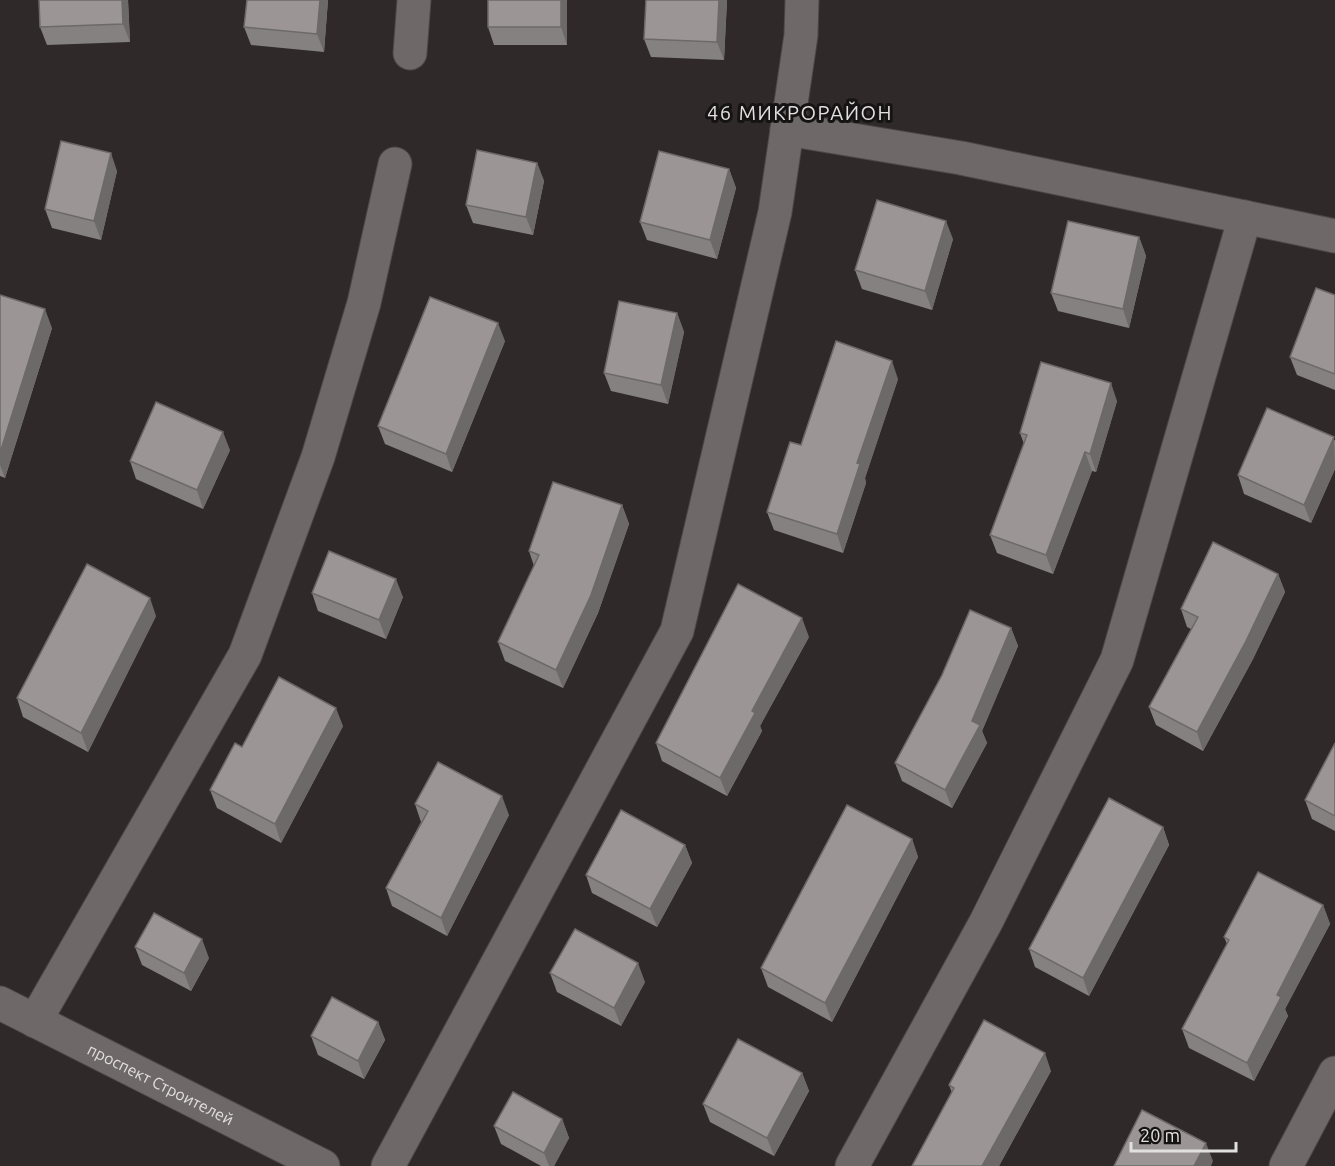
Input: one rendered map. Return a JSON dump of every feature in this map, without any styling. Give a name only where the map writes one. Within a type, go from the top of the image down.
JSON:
[{"type":"street","points":[[410,52],[414,0]]},
{"type":"street","points":[[388,1166],[677,631],[775,212],[801,35],[802,0]]},
{"type":"street","points":[[787,129],[961,158],[1335,236]]},
{"type":"street","points":[[35,1021],[244,655],[318,457],[364,303],[395,164]]},
{"type":"street","points":[[852,1166],[986,922],[1117,660],[1245,217]]},
{"type":"street","name":"проспект Строителей","points":[[0,1003],[323,1166]]},
{"type":"street","points":[[1286,1166],[1335,1072]]},
{"type":"building","points":[[39,0],[122,0],[123,24],[40,27]]},
{"type":"building","points":[[247,0],[320,0],[317,34],[244,27]]},
{"type":"building","points":[[488,0],[561,0],[561,27],[488,27]]},
{"type":"building","points":[[646,0],[719,0],[717,42],[644,39]]},
{"type":"building","points":[[61,141],[111,153],[94,221],[45,209]]},
{"type":"building","points":[[477,150],[537,163],[526,217],[466,205]]},
{"type":"building","points":[[659,151],[729,169],[710,240],[640,222]]},
{"type":"building","points":[[877,200],[946,221],[925,291],[855,270]]},
{"type":"building","points":[[1068,221],[1139,237],[1123,309],[1051,293]]},
{"type":"building","points":[[1316,288],[1335,295],[1335,374],[1290,357]]},
{"type":"building","points":[[0,295],[45,309],[0,453]]},
{"type":"building","points":[[430,297],[498,323],[446,454],[378,426]]},
{"type":"building","points":[[619,301],[677,313],[661,385],[604,373]]},
{"type":"building","points":[[836,341],[892,361],[857,463],[860,464],[837,534],[767,512],[790,442],[801,445]]},
{"type":"building","points":[[1041,362],[1111,383],[1090,454],[1085,452],[1046,555],[990,535],[1027,435],[1020,433]]},
{"type":"building","points":[[156,402],[223,432],[197,490],[130,461]]},
{"type":"building","points":[[1267,408],[1334,437],[1304,505],[1238,475]]},
{"type":"building","points":[[553,482],[622,505],[591,595],[556,670],[498,642],[539,555],[529,551]]},
{"type":"building","points":[[1213,542],[1278,574],[1246,641],[1197,732],[1149,707],[1198,617],[1181,609]]},
{"type":"building","points":[[329,551],[396,579],[379,620],[312,593]]},
{"type":"building","points":[[87,564],[150,598],[81,733],[17,698]]},
{"type":"building","points":[[738,584],[802,618],[752,711],[755,713],[720,778],[656,743]]},
{"type":"building","points":[[970,610],[1011,628],[972,721],[980,725],[945,790],[895,763],[942,675]]},
{"type":"building","points":[[279,677],[336,708],[275,824],[210,790],[235,743],[242,747]]},
{"type":"building","points":[[1335,743],[1335,816],[1305,800]]},
{"type":"building","points":[[438,762],[502,796],[441,918],[386,888],[428,811],[415,804]]},
{"type":"building","points":[[1109,798],[1163,827],[1083,978],[1029,949]]},
{"type":"building","points":[[847,805],[912,839],[825,1003],[761,968]]},
{"type":"building","points":[[621,810],[685,845],[650,909],[586,875]]},
{"type":"building","points":[[1258,872],[1323,905],[1277,995],[1281,997],[1247,1063],[1182,1029],[1229,940],[1224,937]]},
{"type":"building","points":[[154,913],[202,939],[184,973],[135,947]]},
{"type":"building","points":[[575,929],[638,963],[614,1008],[550,973]]},
{"type":"building","points":[[332,997],[378,1022],[358,1061],[311,1036]]},
{"type":"building","points":[[984,1020],[1045,1053],[982,1166],[912,1166],[954,1088],[949,1085]]},
{"type":"building","points":[[738,1039],[802,1073],[767,1138],[703,1104]]},
{"type":"building","points":[[513,1092],[562,1119],[544,1153],[494,1126]]},
{"type":"building","points":[[1142,1110],[1206,1143],[1194,1166],[1114,1166]]},
{"type":"district","name":"46 МИКРОРАЙОН","points":[[800,112]]}]
